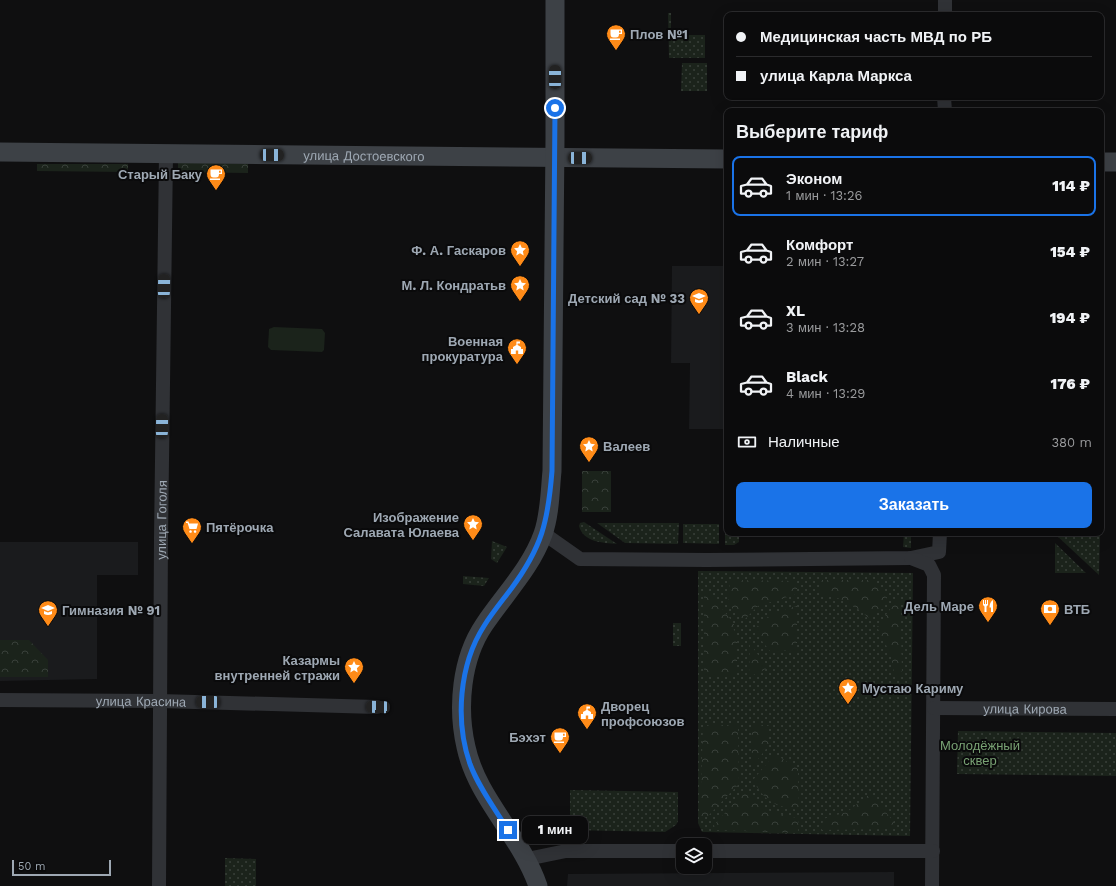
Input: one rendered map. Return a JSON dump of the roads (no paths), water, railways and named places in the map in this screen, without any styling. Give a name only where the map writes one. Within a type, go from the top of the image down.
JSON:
[{"type":"street","points":[[538,886],[527,859],[479,782],[470,763],[462,717],[463,684],[471,654],[484,626],[512,588],[536,551],[548,514],[552,471],[555,0]]},
{"type":"street","points":[[945,0],[945,12]]},
{"type":"street","name":"улица Достоевского","points":[[0,152],[724,159]]},
{"type":"street","name":"улица Гоголя","points":[[159,886],[166,154]]},
{"type":"street","points":[[1104,162],[1116,162]]},
{"type":"street","points":[[543,533],[580,559],[707,560],[911,558],[939,552],[940,536]]},
{"type":"street","points":[[911,558],[929,565],[934,575],[932,886]]},
{"type":"street","name":"улица Красина","points":[[0,700],[160,701],[378,707]]},
{"type":"street","name":"улица Кирова","points":[[934,708],[1116,709]]},
{"type":"street","points":[[527,859],[566,851],[676,851]]},
{"type":"street","points":[[712,851],[932,851]]},
{"type":"place","name":"Плов №1","points":[[616,51]]},
{"type":"place","name":"Старый Баку","points":[[216,191]]},
{"type":"place","name":"Ф. А. Гаскаров","points":[[520,267]]},
{"type":"place","name":"М. Л. Кондратьв","points":[[520,302]]},
{"type":"place","name":"Детский сад № 33","points":[[699,315]]},
{"type":"place","name":"Военная прокуратура","points":[[517,365]]},
{"type":"place","name":"Валеев","points":[[589,463]]},
{"type":"place","name":"Изображение Салавата Юлаева","points":[[473,541]]},
{"type":"place","name":"Пятёрочка","points":[[192,544]]},
{"type":"place","name":"Дель Маре","points":[[988,623]]},
{"type":"place","name":"ВТБ","points":[[1050,626]]},
{"type":"place","name":"Гимназия № 91","points":[[48,627]]},
{"type":"place","name":"Казармы внутренней стражи","points":[[354,684]]},
{"type":"place","name":"Мустаю Кариму","points":[[848,705]]},
{"type":"place","name":"Дворец профсоюзов","points":[[587,730]]},
{"type":"place","name":"Бэхэт","points":[[560,754]]},
{"type":"park label","name":"Молодёжный сквер","points":[[980,752]]}]
